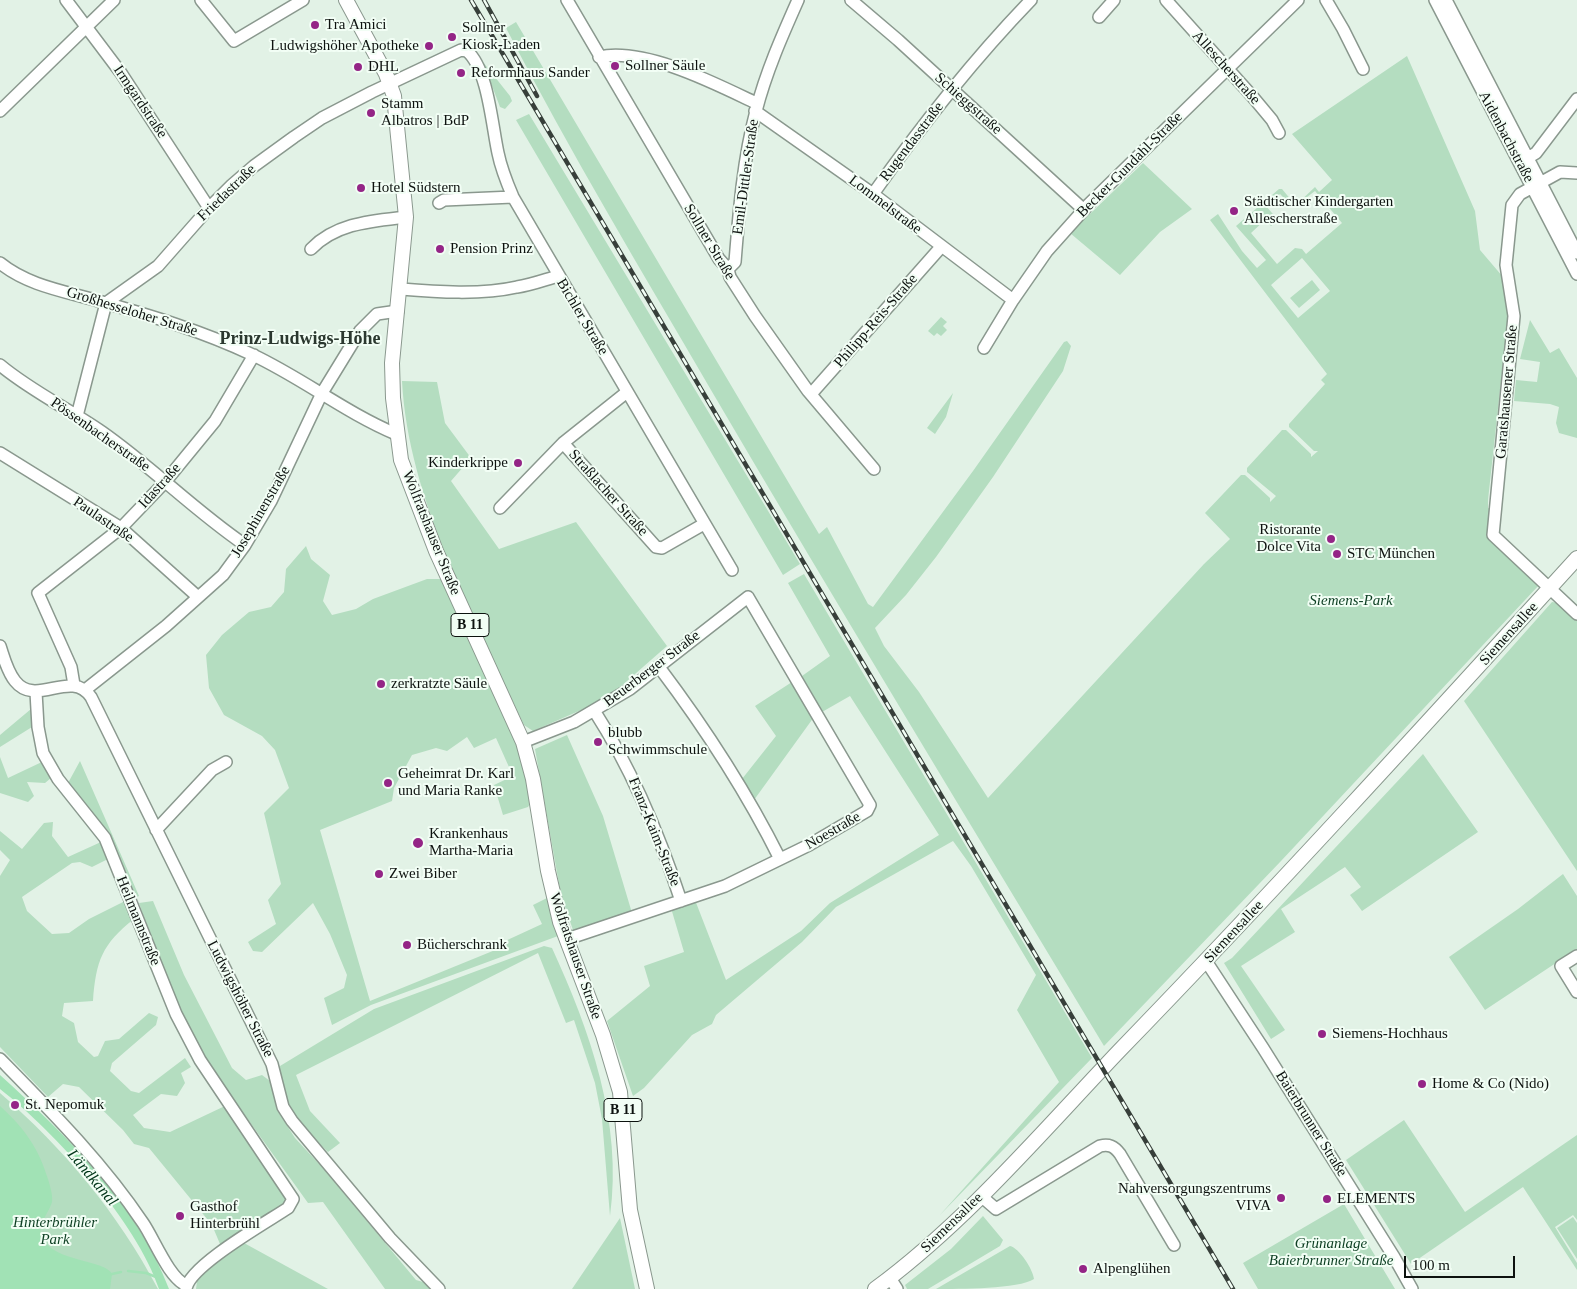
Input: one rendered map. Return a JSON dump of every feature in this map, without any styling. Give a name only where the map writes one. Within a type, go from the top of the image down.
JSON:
[{"type":"main road","name":"Wolfratshauser Straße","points":[[346,0],[391,84],[394,96],[406,217],[401,289],[392,363],[396,434],[407,477],[436,551],[523,742],[534,779],[548,871],[567,939],[603,1035],[620,1092],[630,1210],[647,1289]]},
{"type":"main road","name":"Siemensallee","points":[[875,1289],[894,1283],[981,1196],[1206,962],[1413,740],[1577,558]]},
{"type":"street","name":"Irmgardstraße","points":[[66,0],[126,80],[208,208]]},
{"type":"street","points":[[0,111],[114,0]]},
{"type":"street","points":[[201,0],[234,41],[303,0]]},
{"type":"street","name":"Sollner Straße","points":[[567,0],[716,254],[728,269],[730,278],[811,394],[874,469]]},
{"type":"street","name":"Emil-Dittler-Straße","points":[[728,269],[735,262],[744,170],[756,108],[768,72],[798,0]]},
{"type":"street","name":"Schieggstraße","points":[[851,0],[878,22],[1084,210]]},
{"type":"street","name":"Rugendasstraße","points":[[873,194],[922,126],[1002,30],[1031,0]]},
{"type":"street","points":[[1099,16],[1114,0]]},
{"type":"street","name":"Becker-Gundahl-Straße","points":[[984,348],[1013,300],[1048,251],[1084,210],[1298,0]]},
{"type":"street","points":[[1326,0],[1344,28],[1363,69]]},
{"type":"street","name":"Aidenbachstraße","points":[[1435,0],[1524,161]]},
{"type":"street","name":"Aidenbachstraße","points":[[1446,0],[1577,274]]},
{"type":"street","name":"Allescherstraße","points":[[1171,2],[1227,70],[1267,114],[1279,133]]},
{"type":"street","name":"Friedastraße","points":[[106,303],[158,266],[208,208],[254,166],[294,137],[322,118],[461,50],[467,51]]},
{"type":"street","name":"Bichler Straße","points":[[467,51],[475,60],[491,107],[498,156],[512,197],[732,570]]},
{"type":"street","name":"Lommelstraße","points":[[599,57],[611,54],[664,65],[756,108],[1013,300]]},
{"type":"street","points":[[1524,161],[1540,150],[1577,99]]},
{"type":"street","points":[[1536,185],[1560,172],[1577,173]]},
{"type":"street","name":"Aidenbachstraße","points":[[1536,185],[1577,253]]},
{"type":"street","name":"Garatshausener Straße","points":[[1536,185],[1515,198],[1510,213],[1506,265],[1514,316],[1493,535],[1550,588]]},
{"type":"street","points":[[439,203],[444,200],[512,197]]},
{"type":"street","points":[[312,249],[320,240],[348,226],[406,217]]},
{"type":"street","name":"Philipp-Reis-Straße","points":[[811,394],[941,247]]},
{"type":"street","name":"Großhesseloher Straße","points":[[0,263],[31,282],[162,318],[254,355],[373,424],[396,434]]},
{"type":"street","points":[[401,289],[449,291],[500,290],[516,288],[558,276]]},
{"type":"street","points":[[77,416],[106,303]]},
{"type":"street","name":"Josephinenstraße","points":[[80,687],[198,597],[223,574],[246,545],[283,477],[322,393],[360,331],[370,320],[382,312],[398,310]]},
{"type":"street","name":"Idastraße","points":[[38,593],[121,528],[165,482],[215,421],[254,355]]},
{"type":"street","name":"Pössenbacherstraße","points":[[0,365],[102,432],[165,482],[205,517],[246,545]]},
{"type":"street","points":[[500,508],[563,443],[627,392]]},
{"type":"street","name":"Straßlacher Straße","points":[[563,443],[656,547],[662,548],[704,524]]},
{"type":"street","name":"Paulastraße","points":[[0,453],[121,528],[198,597]]},
{"type":"street","points":[[1550,588],[1577,614]]},
{"type":"street","name":"Ludwigshöher Straße","points":[[38,593],[80,687],[94,702],[272,1064],[283,1108],[302,1134],[387,1234],[439,1289]]},
{"type":"street","name":"Beuerberger Straße","points":[[523,742],[595,712],[630,689],[748,597]]},
{"type":"street","name":"Noestraße","points":[[567,939],[725,886],[780,859],[867,811],[870,805],[748,597]]},
{"type":"street","points":[[0,646],[15,682],[26,690],[36,692],[80,687]]},
{"type":"street","points":[[659,667],[704,728],[726,762],[780,859]]},
{"type":"street","name":"Heilmannstraße","points":[[36,692],[38,728],[44,753],[58,779],[105,838],[176,1014],[200,1060],[293,1199],[288,1208],[226,1248],[194,1273],[186,1287]]},
{"type":"street","name":"Franz-Kaim-Straße","points":[[595,712],[647,806],[681,902]]},
{"type":"street","points":[[156,830],[212,770],[226,762]]},
{"type":"street","points":[[1577,956],[1561,966],[1577,992]]},
{"type":"street","name":"Baierbrunner Straße","points":[[1206,962],[1263,1048],[1394,1257],[1412,1289]]},
{"type":"street","points":[[0,1059],[106,1172],[144,1225],[175,1277],[186,1287]]},
{"type":"street","points":[[981,1196],[996,1209],[1100,1146],[1107,1145],[1115,1148],[1120,1154],[1174,1245]]},
{"type":"green space","name":"Siemens-Park","points":[[516,22],[819,534],[827,527],[868,604],[873,607],[973,471],[1064,342],[1067,341],[1071,346],[1063,371],[993,477],[936,557],[906,595],[875,628],[884,646],[919,692],[988,798],[1204,564],[1230,539],[1205,513],[1241,475],[1245,475],[1270,498],[1270,502],[1276,496],[1247,472],[1247,468],[1282,430],[1286,430],[1311,454],[1311,457],[1318,451],[1314,451],[1289,427],[1289,424],[1325,384],[1321,380],[1327,374],[1210,220],[1218,214],[1242,251],[1257,268],[1266,260],[1236,226],[1279,189],[1282,189],[1292,201],[1292,206],[1280,194],[1266,206],[1278,220],[1271,226],[1265,220],[1251,233],[1277,264],[1295,248],[1302,249],[1306,254],[1342,223],[1315,191],[1295,206],[1315,187],[1319,192],[1332,180],[1292,134],[1407,56],[1475,211],[1480,250],[1503,277],[1509,307],[1488,500],[1488,508],[1491,509],[1489,531],[1540,584],[1281,861],[1104,1046],[857,637],[711,390],[581,165],[506,28]],"holes":[[[1302,258],[1330,291],[1298,318],[1271,285]]]},
{"type":"green space","points":[[483,62],[510,96],[512,101],[505,109],[500,107]]},
{"type":"green space","points":[[529,114],[800,564],[783,575],[516,120]]},
{"type":"green space","points":[[1143,163],[1192,209],[1160,232],[1120,275],[1070,233]]},
{"type":"green space","points":[[1312,280],[1320,290],[1299,308],[1290,298]]},
{"type":"green space","points":[[941,317],[947,322],[943,326],[947,330],[941,336],[937,333],[934,336],[928,331]]},
{"type":"green space","points":[[1530,320],[1550,353],[1559,348],[1577,378],[1577,438],[1559,433],[1556,423],[1559,407],[1550,404],[1514,401],[1516,380],[1537,382],[1540,362],[1520,359]]},
{"type":"green space","points":[[402,381],[437,382],[445,423],[471,458],[451,481],[499,549],[576,522],[667,646],[619,688],[595,704],[533,731],[524,725],[465,601],[430,514],[417,470],[407,425]]},
{"type":"green space","points":[[953,393],[946,417],[935,434],[927,428]]},
{"type":"green space","points":[[306,546],[311,559],[330,575],[323,601],[332,615],[356,609],[373,599],[427,579],[443,579],[518,740],[531,802],[528,807],[503,815],[494,785],[513,776],[496,738],[474,748],[467,737],[447,751],[436,748],[412,755],[394,788],[392,801],[320,830],[370,1001],[505,946],[503,942],[542,924],[533,905],[549,897],[558,936],[371,1005],[332,1025],[324,998],[344,988],[347,975],[330,934],[313,903],[262,952],[253,951],[248,942],[276,924],[268,900],[281,884],[264,813],[289,788],[275,750],[262,736],[224,715],[209,688],[206,655],[222,635],[249,612],[271,607],[284,592],[286,569]]},
{"type":"green space","points":[[804,574],[1092,1058],[939,1216],[1059,1082],[1017,1010],[1036,975],[971,866],[953,841],[836,907],[802,942],[716,1015],[712,1024],[692,1035],[644,1088],[633,1096],[607,1021],[650,986],[644,966],[684,952],[671,908],[695,900],[726,980],[801,931],[830,903],[939,835],[850,696],[822,712],[802,676],[830,656],[788,583]]},
{"type":"green space","points":[[1552,602],[1558,603],[1577,621],[1577,871],[1464,701]]},
{"type":"green space","points":[[792,682],[814,717],[754,800],[742,779],[776,736],[755,706]]},
{"type":"green space","points":[[31,709],[32,727],[0,747],[0,735]]},
{"type":"green space","points":[[567,735],[603,816],[632,913],[573,930],[561,895],[535,749]]},
{"type":"green space","points":[[1423,754],[1478,832],[1362,911],[1350,895],[1361,887],[1345,867],[1281,909],[1295,932],[1241,966],[1285,1030],[1271,1039],[1224,963],[1232,958]]},
{"type":"green space","points":[[0,757],[8,778],[44,761],[51,778],[45,783],[27,782],[34,796],[28,802],[0,793]]},
{"type":"green space","points":[[80,761],[139,896],[135,898],[111,841],[87,805],[68,783]]},
{"type":"green space","points":[[53,822],[52,836],[68,857],[101,842],[108,859],[92,867],[80,862],[72,863],[22,897],[27,911],[52,934],[69,933],[89,919],[125,901],[134,919],[115,937],[103,954],[96,975],[93,1001],[64,1003],[62,1016],[74,1023],[78,1042],[94,1057],[98,1056],[105,1041],[119,1039],[149,1013],[158,1017],[156,1025],[112,1063],[110,1071],[131,1091],[139,1093],[185,1058],[191,1067],[181,1073],[185,1083],[177,1096],[161,1094],[133,1115],[144,1128],[170,1132],[227,1105],[286,1197],[284,1205],[225,1245],[220,1244],[212,1225],[149,1148],[134,1144],[123,1130],[79,1087],[63,1084],[48,1097],[0,1047],[0,876],[10,860],[0,850],[0,831],[22,849],[44,823]]},
{"type":"green space","points":[[1563,874],[1577,896],[1577,949],[1485,1010],[1449,957],[1518,909]]},
{"type":"green space","points":[[153,901],[184,975],[232,1068],[246,1080],[262,1075],[270,1081],[277,1110],[295,1138],[321,1166],[416,1280],[423,1282],[431,1289],[385,1289],[323,1202],[308,1203],[208,1064],[188,1028],[159,961],[139,903]]},
{"type":"green space","points":[[544,946],[552,948],[566,980],[579,1012],[600,1078],[612,1147],[613,1181],[610,1216],[602,1119],[595,1083],[574,1020],[566,1023],[538,953],[296,1075],[310,1111],[340,1143],[328,1152],[294,1114],[284,1091],[280,1066],[374,1009]]},
{"type":"green space","name":"Hinterbrühler Park","points":[[0,1093],[24,1114],[88,1184],[125,1234],[158,1289],[0,1289]]},
{"type":"green space","points":[[1404,1120],[1465,1212],[1577,1135],[1577,1220],[1573,1215],[1555,1227],[1577,1263],[1577,1270],[1523,1187],[1411,1264],[1346,1160]]},
{"type":"green space","name":"Grünanlage Baierbrunner Straße","points":[[1344,1204],[1395,1289],[1258,1289],[1243,1263]]},
{"type":"green space","points":[[983,1216],[1003,1240],[1000,1246],[928,1289],[907,1289],[905,1285],[951,1249]]},
{"type":"green space","points":[[1573,1217],[1577,1223],[1577,1259],[1557,1228]]},
{"type":"green space","points":[[620,1218],[635,1289],[572,1289]]},
{"type":"green space","points":[[244,1243],[328,1289],[196,1289],[198,1274]]},
{"type":"green space","points":[[1010,1246],[1025,1260],[1034,1279],[1002,1287],[936,1289]]},
{"type":"water","name":"Ländkanal","points":[[0,1075],[74,1147],[119,1200],[155,1258],[169,1289],[159,1289],[148,1263],[133,1236],[92,1180],[45,1129],[0,1089]]},
{"type":"water","points":[[0,1106],[30,1139],[40,1157],[48,1179],[52,1193],[52,1202],[42,1224],[42,1238],[48,1246],[57,1252],[108,1269],[112,1274],[110,1289],[0,1289]]},
{"type":"waterway","points":[[128,1271],[146,1273],[156,1277]]},
{"type":"waterway","points":[[112,1274],[121,1272]]},
{"type":"railway","points":[[471,0],[1233,1289]]},
{"type":"railway","points":[[484,0],[537,96]]},
{"type":"place","name":"Tra Amici","points":[[315,25]]},
{"type":"place","name":"Sollner Kiosk-Laden","points":[[452,37]]},
{"type":"place","name":"Ludwigshöher Apotheke","points":[[429,46]]},
{"type":"place","name":"Sollner Säule","points":[[615,66]]},
{"type":"place","name":"DHL","points":[[358,67]]},
{"type":"place","name":"Reformhaus Sander","points":[[461,73]]},
{"type":"place","name":"Stamm Albatros | BdP","points":[[371,113]]},
{"type":"place","name":"Hotel Südstern","points":[[361,188]]},
{"type":"place","name":"Städtischer Kindergarten Allescherstraße","points":[[1234,211]]},
{"type":"place","name":"Pension Prinz","points":[[440,249]]},
{"type":"place","name":"Kinderkrippe","points":[[518,463]]},
{"type":"place","name":"Ristorante Dolce Vita","points":[[1331,539]]},
{"type":"place","name":"STC München","points":[[1337,554]]},
{"type":"place","name":"zerkratzte Säule","points":[[381,684]]},
{"type":"place","name":"blubb Schwimmschule","points":[[598,742]]},
{"type":"place","name":"Geheimrat Dr. Karl und Maria Ranke","points":[[388,783]]},
{"type":"place","name":"Krankenhaus Martha-Maria","points":[[418,843]]},
{"type":"place","name":"Zwei Biber","points":[[379,874]]},
{"type":"place","name":"Bücherschrank","points":[[407,945]]},
{"type":"place","name":"Siemens-Hochhaus","points":[[1322,1034]]},
{"type":"place","name":"Home & Co (Nido)","points":[[1422,1084]]},
{"type":"place","name":"St. Nepomuk","points":[[15,1105]]},
{"type":"place","name":"Nahversorgungszentrums VIVA","points":[[1281,1198]]},
{"type":"place","name":"ELEMENTS","points":[[1327,1199]]},
{"type":"place","name":"Gasthof Hinterbrühl","points":[[180,1216]]},
{"type":"place","name":"Alpenglühen","points":[[1083,1269]]},
{"type":"district","name":"Prinz-Ludwigs-Höhe","points":[[300,339]]}]
